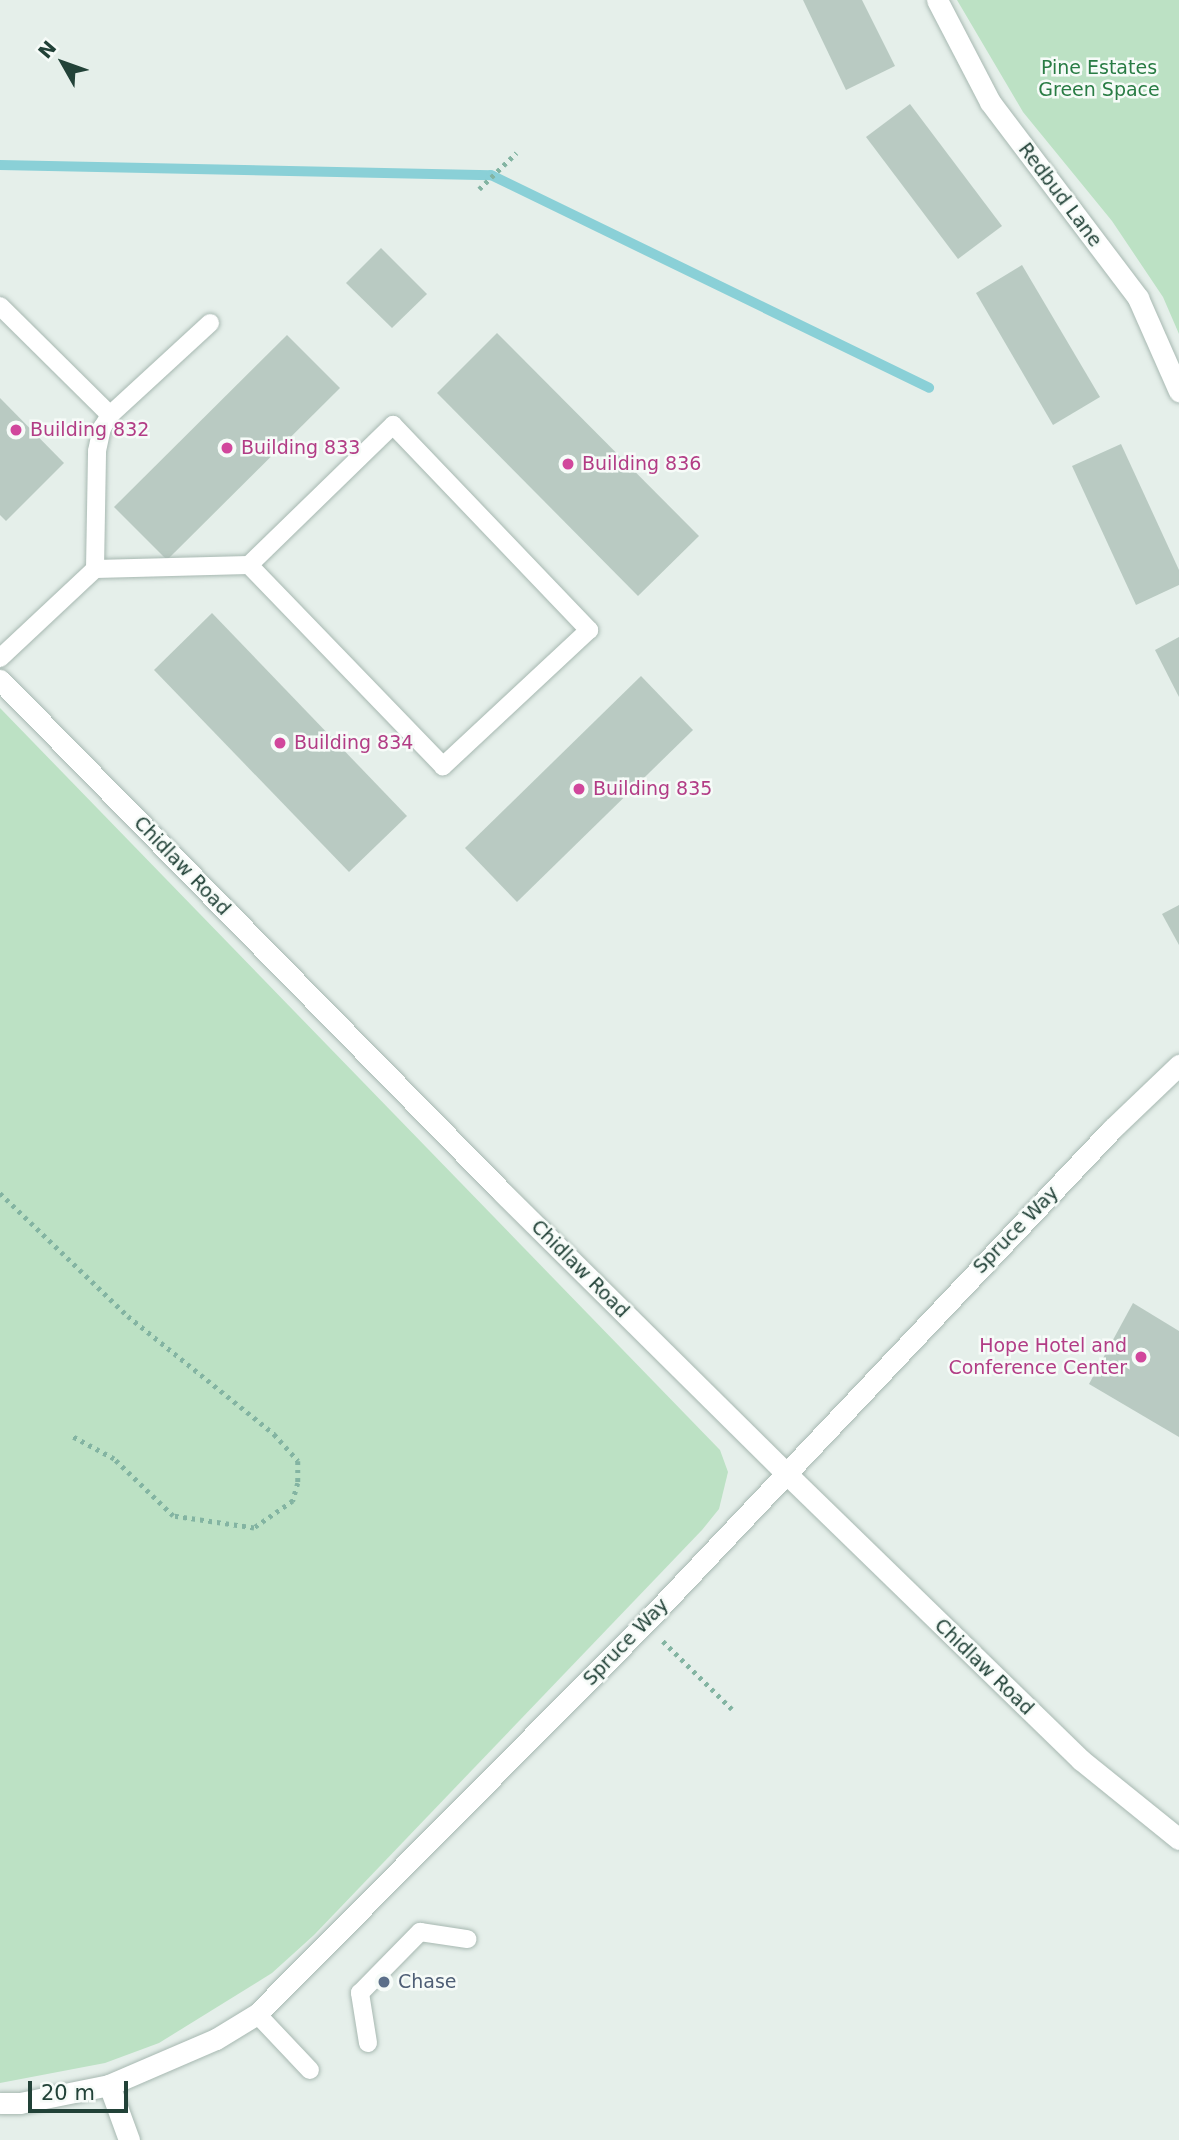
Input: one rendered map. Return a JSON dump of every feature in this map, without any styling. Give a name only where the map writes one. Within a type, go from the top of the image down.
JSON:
[{"type":"street","name":"Redbud Lane","points":[[937,0],[990,102],[1138,298],[1179,391]]},
{"type":"street","name":"Chidlaw Road","points":[[0,680],[503,1193],[788,1475],[1062,1742],[1179,1839]]},
{"type":"street","name":"Spruce Way","points":[[0,2103],[20,2103],[109,2085],[205,2044],[257,2014],[645,1623],[788,1475],[912,1339],[1179,1065]]},
{"type":"street","points":[[109,2085],[129,2140]]},
{"type":"lane","points":[[0,306],[110,415]]},
{"type":"lane","points":[[95,569],[97,451],[110,415],[210,323]]},
{"type":"lane","points":[[0,658],[95,569],[249,565],[393,425],[589,630],[443,766],[249,565]]},
{"type":"lane","points":[[368,2043],[360,1993],[420,1932],[467,1939]]},
{"type":"lane","points":[[257,2014],[310,2070]]},
{"type":"path","points":[[478,189],[516,152]]},
{"type":"path","points":[[0,1193],[101,1293],[274,1434],[298,1461],[298,1483],[293,1501],[254,1528],[173,1516],[100,1448],[73,1437]]},
{"type":"path","points":[[645,1623],[732,1709]]},
{"type":"green space","name":"Pine Estates Green Space","points":[[957,0],[1179,0],[1179,334],[1163,297],[1112,221],[1023,112]]},
{"type":"green space","points":[[0,708],[720,1450],[728,1472],[719,1509],[702,1530],[314,1935],[272,1973],[159,2043],[105,2063],[0,2083]]},
{"type":"building","points":[[803,0],[862,0],[895,66],[846,90]]},
{"type":"building","points":[[910,104],[1002,226],[958,259],[866,137]]},
{"type":"building","points":[[381,248],[427,294],[392,328],[346,283]]},
{"type":"building","points":[[1022,265],[1100,397],[1053,425],[976,293]]},
{"type":"building","name":"Building 836","points":[[497,333],[699,536],[638,596],[437,393]]},
{"type":"building","name":"Building 833","points":[[287,335],[340,388],[167,560],[114,507]]},
{"type":"building","name":"Building 832","points":[[0,398],[64,463],[6,521],[0,515]]},
{"type":"building","points":[[1121,444],[1179,570],[1179,585],[1136,605],[1072,466]]},
{"type":"building","name":"Building 834","points":[[212,613],[407,816],[349,872],[154,670]]},
{"type":"building","points":[[1179,637],[1179,697],[1155,650]]},
{"type":"building","name":"Building 835","points":[[641,676],[693,730],[517,902],[465,848]]},
{"type":"building","points":[[1179,905],[1179,945],[1162,914]]},
{"type":"building","name":"Hope Hotel and Conference Center","points":[[1133,1303],[1179,1331],[1179,1437],[1089,1384]]},
{"type":"waterway","points":[[0,165],[491,175],[929,388]]},
{"type":"place","name":"Building 832","points":[[16,430]]},
{"type":"place","name":"Building 833","points":[[227,448]]},
{"type":"place","name":"Building 836","points":[[568,464]]},
{"type":"place","name":"Building 834","points":[[280,743]]},
{"type":"place","name":"Building 835","points":[[579,789]]},
{"type":"place","name":"Hope Hotel and Conference Center","points":[[1141,1357]]},
{"type":"place","name":"Chase","points":[[384,1982]]}]
